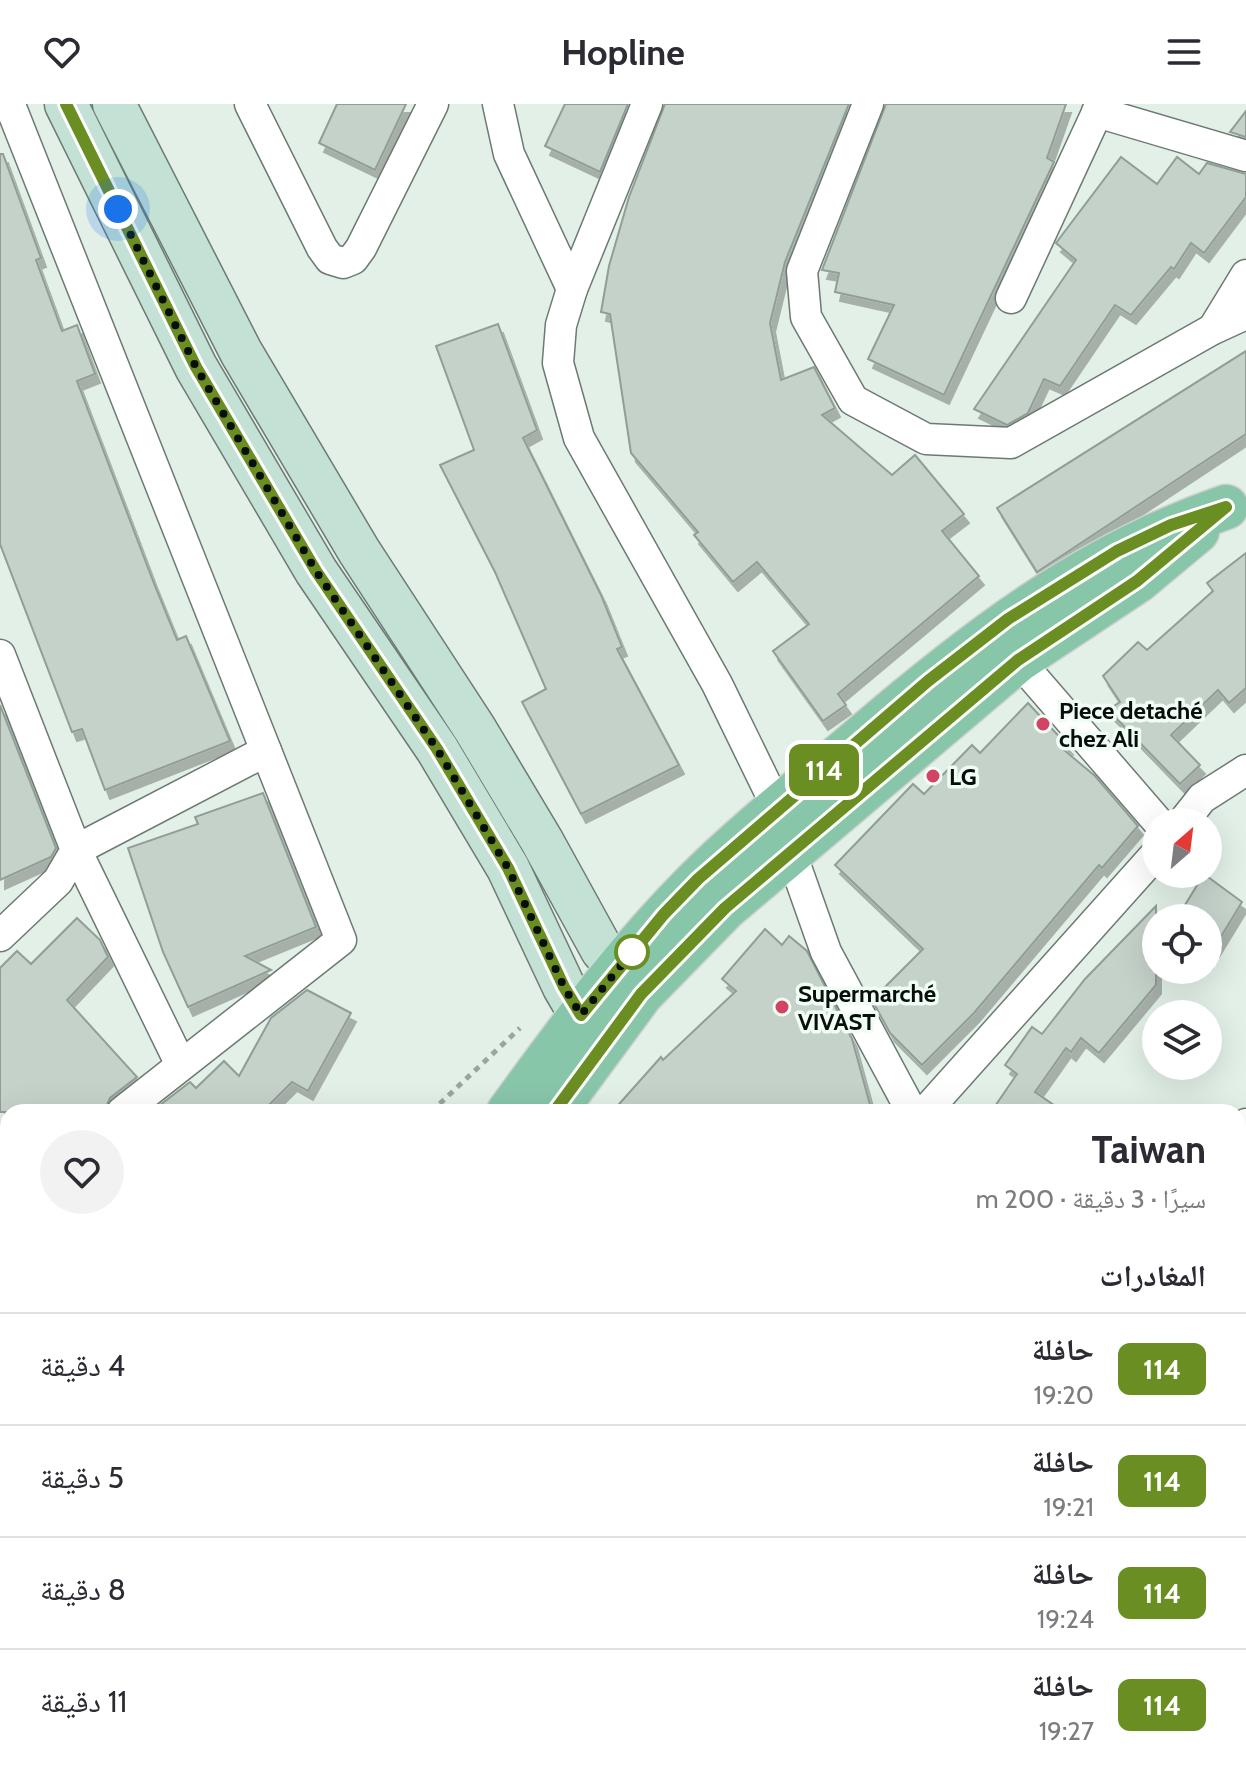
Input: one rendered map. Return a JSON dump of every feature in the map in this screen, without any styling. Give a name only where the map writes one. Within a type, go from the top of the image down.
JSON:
[{"type":"main road","points":[[66,104],[196,367],[316,571],[437,749],[500,855],[590,1031]]},
{"type":"main road","points":[[114,104],[241,352],[359,551],[475,729],[602,950],[629,981]]},
{"type":"main road","points":[[629,981],[725,908],[1018,660],[1137,581],[1236,500]]},
{"type":"main road","points":[[517,1104],[590,1031],[629,981],[698,879],[928,681],[1008,619],[1117,551],[1171,525],[1236,500]]},
{"type":"main road","points":[[558,1104],[590,1031]]},
{"type":"street","points":[[250,104],[322,248],[330,259],[343,263],[353,259],[361,248],[433,104]]},
{"type":"street","points":[[498,104],[509,154],[572,289]]},
{"type":"street","points":[[647,104],[572,289],[561,325],[558,363],[579,438],[717,684],[778,809]]},
{"type":"street","points":[[868,104],[802,271],[806,317],[853,400],[926,439],[1011,443],[1213,329],[1246,314]]},
{"type":"street","points":[[1011,298],[1099,108],[1246,156]]},
{"type":"street","points":[[13,110],[341,940],[131,1104]]},
{"type":"street","points":[[1213,329],[1246,275]]},
{"type":"street","points":[[0,655],[76,850],[180,1063]]},
{"type":"street","points":[[1018,660],[1146,808]]},
{"type":"street","points":[[0,936],[58,881],[76,850],[266,751]]},
{"type":"street","points":[[1194,808],[1202,798],[1246,770]]},
{"type":"street","points":[[791,853],[826,952],[908,1104]]},
{"type":"street","points":[[932,1104],[1142,870]]},
{"type":"building","points":[[337,104],[406,104],[375,170],[319,143]]},
{"type":"building","points":[[565,104],[628,104],[600,172],[545,146]]},
{"type":"building","points":[[665,104],[849,104],[785,262],[770,323],[781,380],[814,367],[835,408],[822,415],[892,475],[915,455],[964,514],[942,531],[979,576],[838,694],[846,705],[823,721],[773,651],[809,624],[757,562],[733,582],[694,535],[698,532],[631,453],[610,314],[601,312],[609,266],[629,197]]},
{"type":"building","points":[[886,104],[1066,104],[1047,158],[1054,162],[944,395],[868,359],[894,305],[835,292],[839,273],[822,270]]},
{"type":"building","points":[[1246,111],[1246,137],[1230,132]]},
{"type":"building","points":[[0,154],[3,154],[41,258],[36,260],[62,331],[77,325],[95,374],[77,381],[153,581],[177,640],[186,636],[230,741],[105,790],[82,729],[72,732],[0,544]]},
{"type":"building","points":[[1121,157],[1157,184],[1177,157],[1199,174],[1207,163],[1246,174],[1246,197],[1204,253],[1191,243],[1174,269],[1171,267],[1131,315],[1115,305],[1060,386],[1044,379],[1028,413],[1007,425],[974,409],[1076,260],[1056,243]]},
{"type":"building","points":[[498,324],[537,430],[523,438],[601,595],[622,647],[617,649],[679,765],[581,814],[522,702],[546,689],[495,572],[440,465],[474,450],[436,346]]},
{"type":"building","points":[[1246,351],[1246,434],[1037,572],[997,508]]},
{"type":"building","points":[[1246,553],[1246,688],[1229,703],[1218,690],[1171,735],[1200,765],[1180,784],[1108,710],[1120,702],[1103,676],[1138,642],[1147,650],[1213,591],[1207,583]]},
{"type":"building","points":[[1028,703],[1068,746],[1064,750],[1095,776],[1138,826],[1102,868],[1099,865],[974,1013],[922,1065],[890,1033],[872,1000],[923,949],[835,865],[913,784],[924,794],[972,745],[980,753]]},
{"type":"building","points":[[0,705],[56,848],[51,857],[0,880]]},
{"type":"building","points":[[263,793],[316,927],[245,956],[271,970],[188,1007],[163,952],[128,848],[198,824],[195,817]]},
{"type":"building","points":[[1222,887],[1242,902],[1222,935],[1222,904],[1186,904],[1195,888]]},
{"type":"building","points":[[77,918],[100,940],[108,957],[67,1000],[137,1077],[110,1098],[107,1104],[0,1104],[0,968],[17,951],[31,964]]},
{"type":"building","points":[[1142,920],[1142,984],[1156,985],[1099,1053],[1081,1038],[1071,1052],[1066,1048],[1035,1092],[1052,1104],[996,1104],[1017,1074],[1005,1065],[1032,1027],[1042,1034],[1085,979]]},
{"type":"building","points":[[765,929],[782,945],[789,936],[807,951],[852,1039],[870,1104],[619,1104],[661,1057],[663,1060],[736,991],[722,979]]},
{"type":"building","points":[[307,990],[351,1013],[308,1091],[292,1082],[270,1104],[161,1104],[190,1082],[196,1088],[224,1061],[239,1076],[271,1018]]},
{"type":"bus line","name":"114","points":[[66,104],[196,367],[316,571],[437,749],[508,868],[564,987],[581,1015],[664,914],[698,879],[928,681],[1008,619],[1117,551],[1171,525],[1226,507],[1137,581],[1018,660],[725,908],[641,994],[599,1046],[559,1104]]},
{"type":"place","name":"Piece detaché chez Ali","points":[[1043,724]]},
{"type":"place","name":"LG","points":[[933,776]]},
{"type":"place","name":"Supermarché VIVAST","points":[[782,1007]]},
{"type":"route","points":[[118,209],[196,367],[316,571],[437,749],[508,868],[564,987],[581,1015],[634,950],[632,952]]}]
